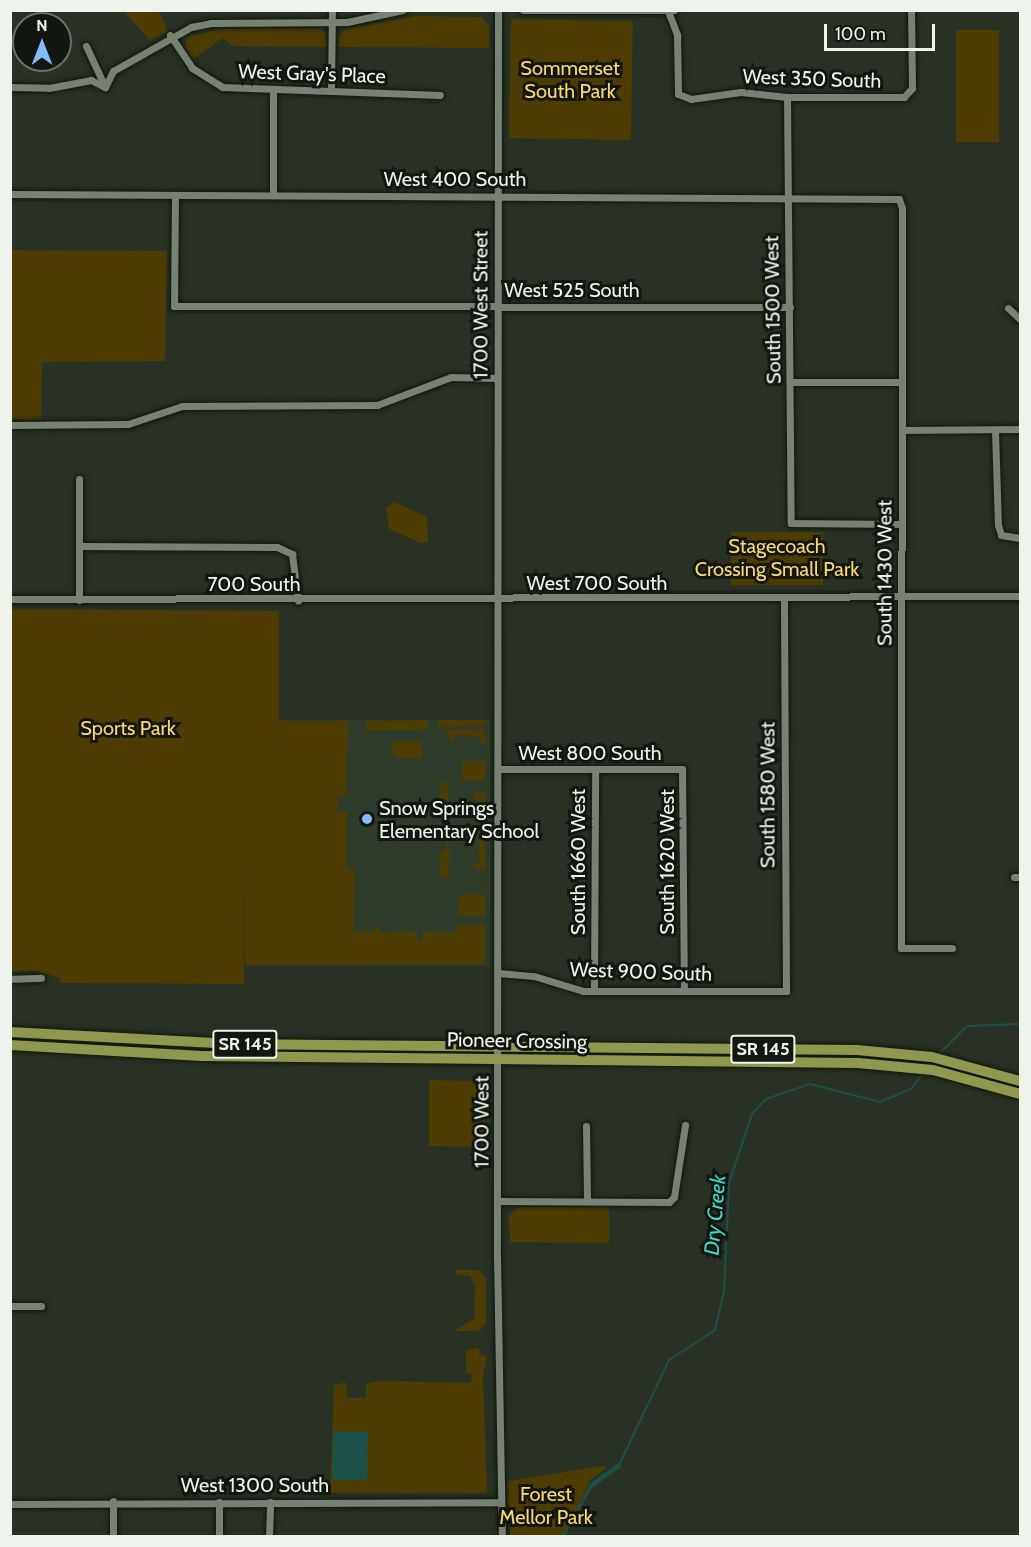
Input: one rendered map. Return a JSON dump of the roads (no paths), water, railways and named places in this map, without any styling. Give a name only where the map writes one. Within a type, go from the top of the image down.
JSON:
[{"type":"highway","name":"Pioneer Crossing","points":[[10,1032],[202,1043],[857,1050],[934,1058],[1020,1080]]},
{"type":"highway","name":"Pioneer Crossing","points":[[10,1045],[202,1056],[858,1063],[926,1069],[1020,1094]]},
{"type":"street","points":[[332,10],[332,89]]},
{"type":"street","points":[[105,87],[113,71],[170,35],[211,23],[362,21],[403,10]]},
{"type":"street","name":"1700 West Street","points":[[498,10],[498,600]]},
{"type":"street","points":[[523,10],[671,11]]},
{"type":"street","name":"West 350 South","points":[[671,11],[677,35],[678,94],[691,99],[741,92],[787,97],[904,98],[909,93],[911,10]]},
{"type":"street","name":"West Gray's Place","points":[[170,35],[192,68],[209,83],[236,89],[332,89],[440,95]]},
{"type":"street","points":[[86,46],[105,87]]},
{"type":"street","points":[[10,87],[49,88],[91,80],[105,87]]},
{"type":"street","points":[[273,90],[273,194]]},
{"type":"street","name":"South 1500 West","points":[[787,97],[791,523],[901,524]]},
{"type":"street","name":"West 400 South","points":[[10,194],[787,196],[899,199]]},
{"type":"street","name":"West 525 South","points":[[175,195],[174,306],[790,307]]},
{"type":"street","name":"South 1430 West","points":[[899,199],[902,208],[903,430],[901,948],[952,948]]},
{"type":"street","points":[[1008,308],[1020,318]]},
{"type":"street","points":[[10,425],[128,424],[182,406],[377,405],[451,378],[497,378]]},
{"type":"street","points":[[790,382],[902,382]]},
{"type":"street","points":[[903,430],[1020,429]]},
{"type":"street","points":[[995,431],[1001,535],[1020,538]]},
{"type":"street","points":[[79,479],[79,600]]},
{"type":"street","points":[[79,546],[277,547],[292,554],[298,601]]},
{"type":"street","name":"West 700 South","points":[[498,600],[1020,596]]},
{"type":"street","name":"South 1580 West","points":[[784,598],[786,991]]},
{"type":"street","name":"700 South","points":[[10,599],[498,600]]},
{"type":"street","name":"1700 West","points":[[498,600],[502,1536]]},
{"type":"street","name":"West 800 South","points":[[498,769],[682,769]]},
{"type":"street","name":"South 1660 West","points":[[594,991],[595,769]]},
{"type":"street","name":"South 1620 West","points":[[682,769],[684,991]]},
{"type":"street","name":"West 900 South","points":[[498,973],[534,975],[570,990],[786,991]]},
{"type":"street","points":[[10,978],[41,978]]},
{"type":"street","points":[[499,1201],[669,1202],[674,1197],[685,1125]]},
{"type":"street","points":[[586,1126],[587,1201]]},
{"type":"street","points":[[10,1306],[41,1306]]},
{"type":"street","points":[[113,1501],[113,1536]]},
{"type":"street","name":"West 1300 South","points":[[10,1504],[113,1501],[501,1502]]},
{"type":"street","points":[[219,1502],[219,1536]]},
{"type":"street","points":[[269,1536],[270,1502]]},
{"type":"water","points":[[333,1431],[368,1432],[367,1480],[332,1479]]},
{"type":"water","points":[[617,1464],[622,1466],[592,1488],[564,1536],[561,1536],[591,1483]]},
{"type":"waterway","name":"Dry Creek","points":[[937,1056],[967,1026],[1020,1024]]},
{"type":"waterway","name":"Dry Creek","points":[[619,1465],[669,1360],[715,1330],[724,1291],[729,1183],[752,1114],[766,1099],[810,1084],[880,1102],[911,1089],[924,1072]]},
{"type":"place","name":"Snow Springs Elementary School","points":[[367,819]]},
{"type":"park label","name":"Sommerset South Park","points":[[570,80]]},
{"type":"park label","name":"Stagecoach Crossing Small Park","points":[[777,558]]},
{"type":"park label","name":"Sports Park","points":[[128,728]]},
{"type":"park label","name":"Forest Mellor Park","points":[[546,1506]]}]
